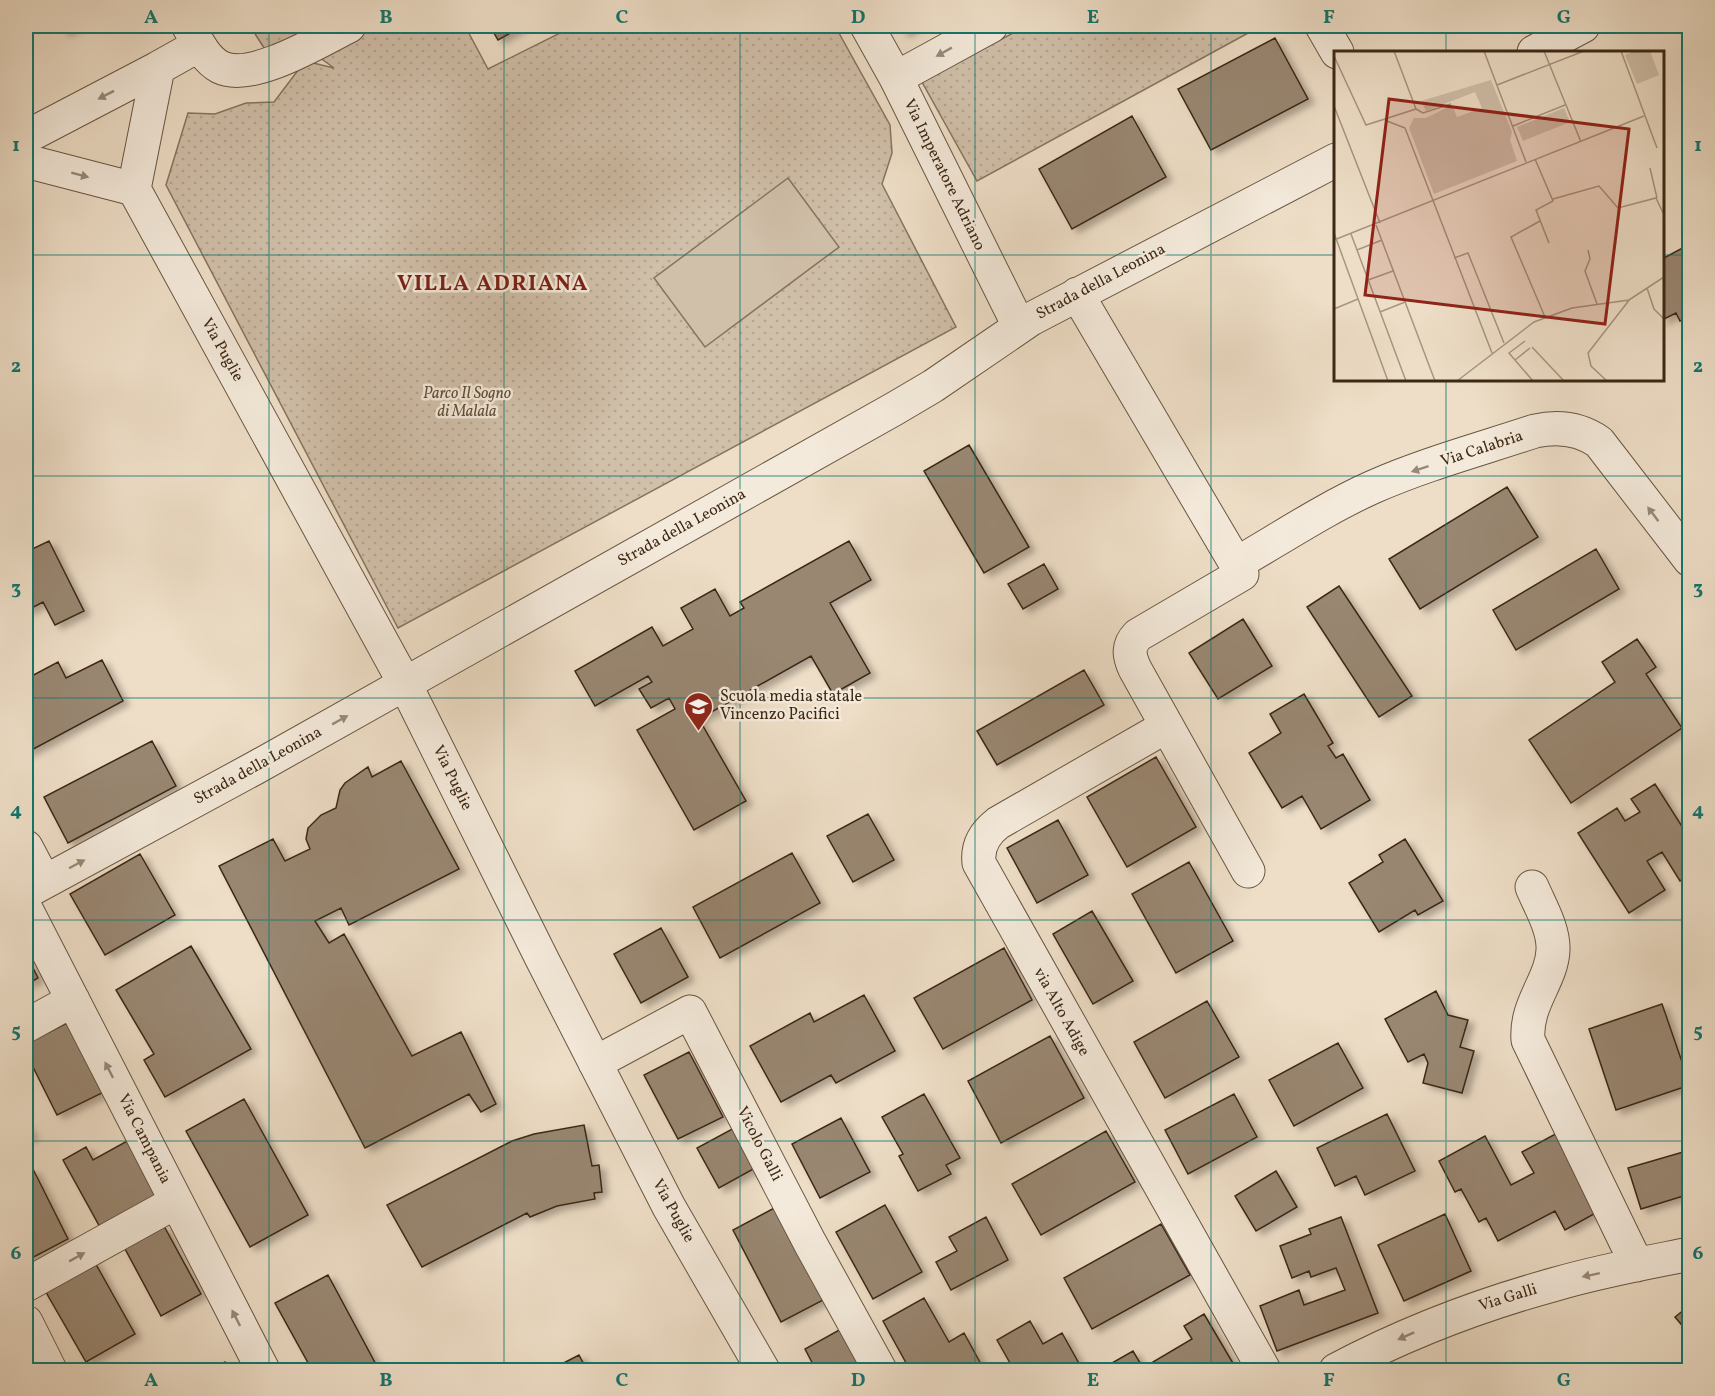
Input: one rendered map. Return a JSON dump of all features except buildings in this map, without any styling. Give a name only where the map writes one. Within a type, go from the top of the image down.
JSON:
[{"type":"street","points":[[26,137],[158,68],[193,35],[208,57],[219,67],[234,71],[251,69],[296,52],[349,26]]},
{"type":"street","name":"Via Imperatore Adriano","points":[[867,26],[896,78],[1019,326]]},
{"type":"street","points":[[896,78],[991,26]]},
{"type":"street","points":[[1322,26],[1336,51]]},
{"type":"street","points":[[1536,51],[1583,26]]},
{"type":"street","points":[[26,160],[134,189],[158,68]]},
{"type":"street","name":"Strada della Leonina","points":[[35,886],[255,768],[894,409],[933,386],[1019,326],[1334,161]]},
{"type":"street","name":"Via Puglie","points":[[134,189],[405,684],[669,1207],[764,1371]]},
{"type":"street","points":[[1077,294],[1239,569]]},
{"type":"street","name":"Via Calabria","points":[[1167,726],[1132,663],[1130,653],[1132,642],[1143,632],[1344,501],[1399,476],[1535,431],[1553,428],[1573,430],[1599,442],[1689,560]]},
{"type":"street","points":[[1167,726],[1248,871]]},
{"type":"street","name":"via Alto Adige","points":[[1167,726],[998,823],[982,841],[979,863],[1264,1371]]},
{"type":"street","points":[[26,847],[35,886]]},
{"type":"street","points":[[1532,887],[1551,933],[1553,951],[1532,1010],[1527,1031],[1528,1040],[1637,1265]]},
{"type":"street","name":"Via Campania","points":[[26,909],[263,1371]]},
{"type":"street","points":[[26,1026],[73,1000]]},
{"type":"street","name":"Vicolo Galli","points":[[595,1063],[690,1012],[810,1243],[880,1371]]},
{"type":"street","points":[[26,1286],[176,1202]]},
{"type":"street","name":"Via Galli","points":[[1336,1371],[1390,1343],[1469,1310],[1556,1283],[1689,1254]]},
{"type":"street","points":[[26,1322],[50,1371]]},
{"type":"green space","points":[[250,26],[315,26],[266,51]]},
{"type":"green space","name":"Parco Il Sogno di Malala","points":[[366,26],[465,26],[488,69],[574,26],[835,26],[890,125],[892,153],[882,184],[956,327],[398,628],[166,185],[188,113],[215,114],[246,103],[274,102],[305,61],[334,68],[312,52]]},
{"type":"green space","points":[[1026,26],[1261,26],[977,181],[922,82]]},
{"type":"green space","points":[[788,178],[839,247],[705,347],[654,278]]},
{"type":"place","name":"Scuola media statale Vincenzo Pacifici","points":[[699,732]]},
{"type":"district","name":"VILLA ADRIANA","points":[[493,284]]}]
